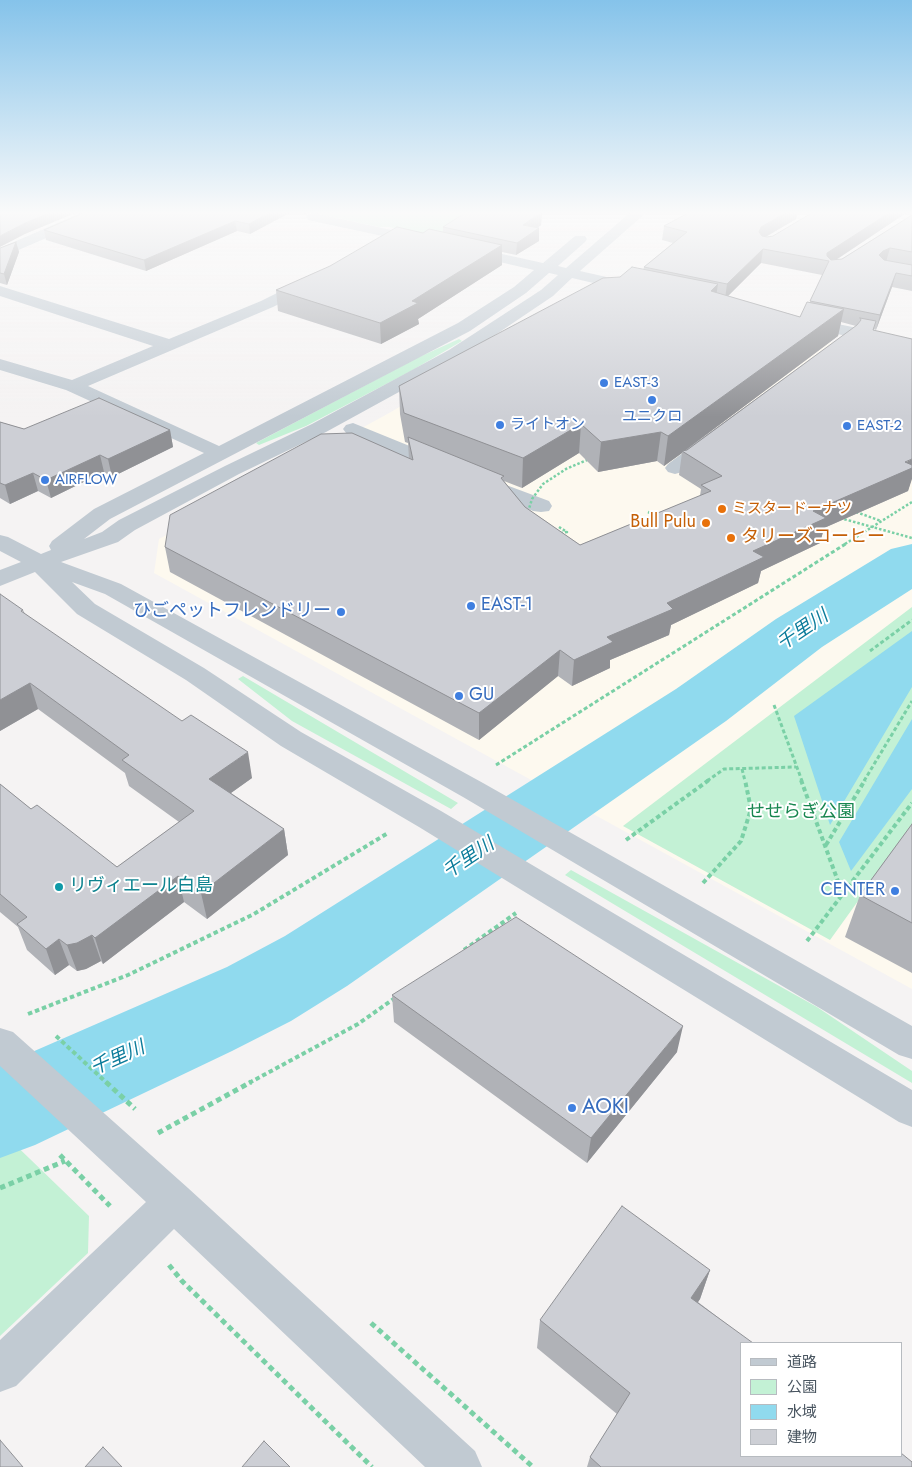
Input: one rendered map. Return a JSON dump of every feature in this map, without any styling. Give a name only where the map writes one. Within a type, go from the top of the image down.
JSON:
[{"type":"street","points":[[73,386],[267,304],[316,279]]},
{"type":"street","points":[[39,562],[102,514],[464,327],[520,290],[532,279]]},
{"type":"street","points":[[0,580],[39,562],[110,536],[127,525],[232,470],[319,428],[400,385],[455,354],[514,316],[547,293],[562,279]]},
{"type":"street","points":[[599,279],[653,291]]},
{"type":"street","points":[[0,291],[169,345]]},
{"type":"street","points":[[788,319],[912,344]]},
{"type":"street","points":[[0,364],[73,386],[219,454]]},
{"type":"street","points":[[353,429],[534,510]]},
{"type":"street","points":[[675,468],[722,432]]},
{"type":"street","points":[[0,542],[39,562],[113,589],[482,779],[574,849],[912,1044]]},
{"type":"street","points":[[39,562],[86,609],[194,674],[291,739],[430,819],[527,895],[912,1110]]},
{"type":"street","points":[[6,1048],[459,1467]]},
{"type":"street","points":[[0,1370],[174,1202]]},
{"type":"path","points":[[534,510],[532,499],[543,484],[566,469],[587,460]]},
{"type":"path","points":[[482,779],[912,502]]},
{"type":"path","points":[[850,510],[881,521]]},
{"type":"path","points":[[648,512],[660,517]]},
{"type":"path","points":[[835,516],[912,538]]},
{"type":"path","points":[[870,651],[912,620]]},
{"type":"path","points":[[826,846],[912,701]]},
{"type":"path","points":[[774,705],[843,895]]},
{"type":"path","points":[[624,842],[724,769],[796,767]]},
{"type":"path","points":[[699,888],[741,841],[751,809],[742,769]]},
{"type":"path","points":[[804,946],[912,803]]},
{"type":"path","points":[[28,1014],[128,975],[227,928],[254,914],[391,831]]},
{"type":"path","points":[[456,956],[527,895]]},
{"type":"path","points":[[158,1134],[358,1024],[398,996]]},
{"type":"path","points":[[56,1036],[129,1102]]},
{"type":"path","points":[[57,1151],[100,1198],[142,1231],[182,1281],[372,1467]]},
{"type":"path","points":[[0,1188],[65,1160]]},
{"type":"shaded area","points":[[612,297],[912,359],[912,989],[154,573],[159,539],[391,412],[517,337]]},
{"type":"green space","points":[[459,339],[462,341],[411,371],[306,426],[259,445],[256,443],[417,358]]},
{"type":"green space","name":"せせらぎ公園","points":[[912,607],[912,826],[830,940],[623,826]]},
{"type":"green space","points":[[243,676],[458,803],[451,809],[292,721],[238,679]]},
{"type":"green space","points":[[571,870],[817,1007],[912,1071],[912,1083],[565,875]]},
{"type":"green space","points":[[0,1130],[89,1216],[88,1253],[0,1336]]},
{"type":"water","points":[[912,631],[912,687],[830,825],[794,716]]},
{"type":"water","points":[[912,719],[912,789],[851,871],[839,842]]},
{"type":"building","points":[[300,279],[447,279],[412,301],[418,303],[380,323],[276,290]]},
{"type":"building","name":"EAST-3","points":[[600,279],[695,279],[718,284],[711,291],[800,317],[807,302],[844,309],[668,436],[661,432],[601,442],[581,424],[523,458],[404,413],[399,386]]},
{"type":"building","points":[[705,279],[732,279],[727,284]]},
{"type":"building","points":[[820,279],[894,279],[880,315],[810,301]]},
{"type":"building","name":"EAST-1","points":[[860,318],[876,321],[873,330],[912,339],[912,459],[905,462],[912,465],[912,468],[813,511],[826,518],[753,551],[764,557],[667,603],[673,609],[607,637],[613,642],[574,660],[560,650],[479,713],[165,547],[170,515],[321,434],[352,433],[413,460],[408,437],[504,476],[501,478],[525,507],[580,545],[711,491],[701,485],[722,476],[682,451],[687,450],[857,325],[861,320]]},
{"type":"building","points":[[99,398],[170,430],[108,459],[100,455],[46,480],[33,473],[5,485],[0,483],[0,422],[24,429]]},
{"type":"building","points":[[0,594],[23,610],[21,611],[182,721],[191,715],[248,752],[209,779],[284,829],[201,893],[178,876],[95,938],[92,935],[77,943],[67,945],[59,939],[46,949],[17,924],[27,917],[0,894],[0,784],[31,809],[37,805],[117,867],[194,811],[122,760],[129,755],[30,683],[0,700]]},
{"type":"building","points":[[912,824],[912,923],[860,895]]},
{"type":"building","name":"AOKI","points":[[516,917],[683,1026],[591,1138],[392,995]]},
{"type":"building","points":[[622,1206],[710,1270],[691,1298],[752,1342],[740,1342],[740,1457],[902,1457],[902,1454],[912,1462],[912,1467],[601,1467],[590,1457],[630,1393],[540,1320]]},
{"type":"building","points":[[0,1440],[23,1467],[0,1467]]},
{"type":"building","points":[[264,1441],[290,1467],[242,1467]]},
{"type":"building","points":[[103,1447],[122,1467],[85,1467]]},
{"type":"waterway","name":"千里川","points":[[0,1113],[199,1023],[259,994],[316,961],[701,705],[799,633],[912,562]]},
{"type":"place","name":"EAST-3","points":[[604,383]]},
{"type":"place","name":"ユニクロ","points":[[652,400]]},
{"type":"place","name":"ライトオン","points":[[500,425]]},
{"type":"place","name":"EAST-2","points":[[847,426]]},
{"type":"place","name":"AIRFLOW","points":[[45,480]]},
{"type":"place","name":"ミスタードーナツ","points":[[722,509]]},
{"type":"place","name":"Bull Pulu","points":[[706,523]]},
{"type":"place","name":"タリーズコーヒー","points":[[731,538]]},
{"type":"place","name":"EAST-1","points":[[471,606]]},
{"type":"place","name":"ひごペットフレンドリー","points":[[341,612]]},
{"type":"place","name":"GU","points":[[459,696]]},
{"type":"place","name":"リヴィエール白島","points":[[59,887]]},
{"type":"place","name":"CENTER","points":[[895,891]]},
{"type":"place","name":"AOKI","points":[[572,1108]]}]
